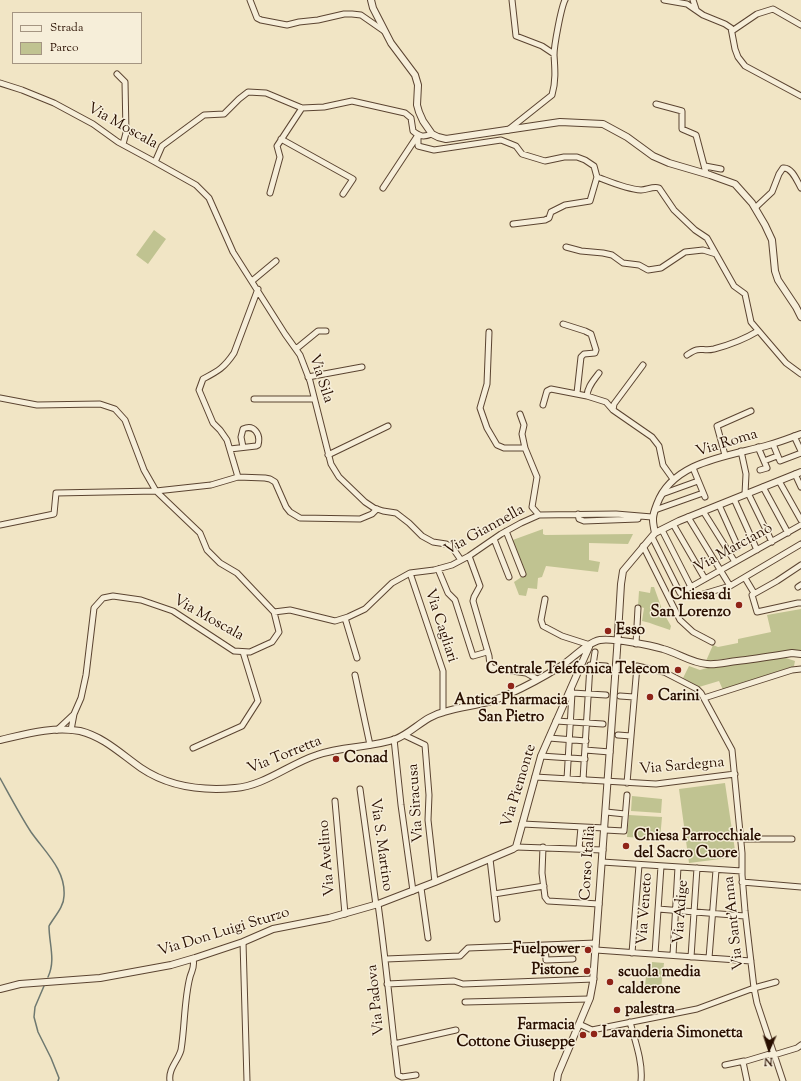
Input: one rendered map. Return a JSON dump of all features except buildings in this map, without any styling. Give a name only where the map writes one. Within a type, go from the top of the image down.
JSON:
[{"type":"street","points":[[250,0],[257,18],[261,20],[287,25],[344,14],[352,14],[361,15],[385,31]]},
{"type":"street","points":[[371,0],[373,8],[390,43],[415,75],[418,85],[417,105],[419,112],[432,134],[446,139],[560,122],[603,124],[627,137],[653,156],[669,163],[706,173],[735,184],[755,208],[772,240],[775,271],[778,280],[801,317]]},
{"type":"street","points":[[512,0],[516,36],[542,46],[554,54]]},
{"type":"street","points":[[507,130],[552,95],[554,88],[554,54],[565,0]]},
{"type":"street","points":[[664,0],[687,4],[703,15],[731,28],[735,49],[738,57],[745,66],[801,96]]},
{"type":"street","points":[[693,0],[696,10]]},
{"type":"street","points":[[732,31],[757,14],[773,9],[801,25]]},
{"type":"street","points":[[117,74],[125,82],[126,133],[123,144]]},
{"type":"street","name":"Via Moscala","points":[[0,83],[54,103],[93,124],[123,144],[155,162],[162,146],[204,115],[224,114],[248,92],[266,93],[302,108],[324,107],[352,101],[405,113],[411,118],[413,131],[418,135],[418,146],[434,150],[501,140],[516,146],[522,154],[545,161],[564,157],[577,157],[591,163],[594,166],[597,177]]},
{"type":"street","points":[[656,104],[682,111],[682,129],[696,135],[706,173]]},
{"type":"street","points":[[270,193],[280,157],[277,146],[302,108]]},
{"type":"street","points":[[383,188],[418,135],[424,137],[432,134]]},
{"type":"street","points":[[281,139],[353,179],[343,194]]},
{"type":"street","name":"Via Sila","points":[[155,162],[196,185],[209,198],[234,252],[300,355],[308,377],[330,464],[339,477],[365,502],[377,509],[396,513],[422,536],[433,542],[446,544],[452,547],[461,560]]},
{"type":"street","points":[[705,166],[721,169]]},
{"type":"street","points":[[755,208],[772,192],[783,168],[790,170],[801,188]]},
{"type":"street","points":[[513,224],[549,218],[551,212],[565,205],[590,201],[597,177],[636,189],[643,190],[655,187],[659,188],[674,210],[695,230],[707,238],[734,286],[745,294],[751,322],[786,363],[801,374]]},
{"type":"street","points":[[566,247],[581,251],[612,255],[623,263],[639,265],[648,270],[661,268],[685,252],[702,250],[716,254]]},
{"type":"street","points":[[252,281],[276,261]]},
{"type":"street","points":[[238,477],[230,449],[223,435],[213,423],[198,390],[203,379],[218,372],[228,363],[234,353],[258,289]]},
{"type":"street","points":[[563,324],[590,334],[596,350],[595,354],[582,355],[577,393]]},
{"type":"street","points":[[296,349],[318,331],[326,331]]},
{"type":"street","points":[[687,354],[696,349],[712,349],[748,338],[758,331]]},
{"type":"street","points":[[489,332],[487,384],[480,408],[487,428],[497,445],[504,448],[525,448]]},
{"type":"street","points":[[613,410],[614,404],[644,365]]},
{"type":"street","points":[[308,377],[362,367]]},
{"type":"street","points":[[587,396],[587,391],[599,373]]},
{"type":"street","points":[[542,406],[548,389],[577,393],[606,402],[613,410],[652,437],[660,446],[663,465],[673,479]]},
{"type":"street","points":[[0,398],[37,405],[100,404],[116,409],[125,420],[144,470],[156,492],[200,533],[207,550],[220,563],[237,574],[274,612]]},
{"type":"street","points":[[254,399],[314,399]]},
{"type":"street","points":[[725,455],[717,426],[751,411]]},
{"type":"street","points":[[520,414],[524,425],[522,434],[525,448],[537,477],[532,507],[539,516]]},
{"type":"street","points":[[328,455],[388,426]]},
{"type":"street","points":[[230,449],[258,445],[258,432],[253,428],[245,427],[243,429],[241,437],[243,447]]},
{"type":"street","name":"Via Roma","points":[[652,517],[660,495],[673,479],[693,468],[725,455],[773,444],[801,434]]},
{"type":"street","points":[[773,444],[780,461],[801,452],[794,436]]},
{"type":"street","points":[[758,448],[766,468],[760,470]]},
{"type":"street","points":[[741,451],[746,474],[747,494],[772,542]]},
{"type":"street","points":[[764,461],[777,456]]},
{"type":"street","points":[[655,510],[704,495],[693,468]]},
{"type":"street","points":[[652,517],[653,535],[688,517],[798,473],[801,487]]},
{"type":"street","points":[[0,525],[54,514],[56,493],[156,492],[211,485],[238,477],[270,479],[275,482],[286,507],[290,512],[300,518],[360,519],[372,514],[377,509]]},
{"type":"street","points":[[660,495],[698,481]]},
{"type":"street","points":[[779,481],[801,520]]},
{"type":"street","points":[[763,487],[788,533]]},
{"type":"street","points":[[734,499],[757,550]]},
{"type":"street","points":[[719,505],[738,547],[728,552]]},
{"type":"street","points":[[703,511],[735,562]]},
{"type":"street","points":[[578,514],[579,519],[584,521],[638,519]]},
{"type":"street","name":"Via Giannella","points":[[274,612],[290,610],[334,621],[345,618],[365,608],[392,583],[410,574],[452,565],[469,556],[506,531],[539,516],[616,514],[652,517]]},
{"type":"street","points":[[688,517],[730,586]]},
{"type":"street","points":[[673,524],[705,579]]},
{"type":"street","name":"Via Marcianò","points":[[653,535],[680,593],[801,525]]},
{"type":"street","points":[[662,530],[691,587]]},
{"type":"street","points":[[506,531],[522,574]]},
{"type":"street","name":"Corso Italia","points":[[557,1081],[558,1074],[589,999],[594,979],[623,571],[653,535]]},
{"type":"street","points":[[494,539],[509,577]]},
{"type":"street","points":[[700,595],[730,586],[801,544]]},
{"type":"street","points":[[643,546],[680,620],[693,632],[712,642]]},
{"type":"street","points":[[469,556],[480,586],[473,601],[490,666],[492,668],[526,673],[537,679]]},
{"type":"street","points":[[753,594],[777,581],[801,564]]},
{"type":"street","points":[[438,569],[448,593],[455,600],[472,656],[487,652]]},
{"type":"street","name":"Via Cagliari","points":[[410,574],[443,671],[443,712]]},
{"type":"street","points":[[745,578],[753,594],[757,612],[801,603]]},
{"type":"street","name":"Via Moscala","points":[[74,714],[81,698],[86,675],[94,608],[103,598],[113,596],[141,600],[173,612],[234,651],[243,652],[250,652],[272,642],[279,632],[274,612]]},
{"type":"street","points":[[545,600],[541,620],[543,626],[562,636],[590,645]]},
{"type":"street","points":[[636,644],[638,608]]},
{"type":"street","points":[[345,618],[356,658]]},
{"type":"street","name":"Via Torretta","points":[[0,740],[34,732],[57,730],[71,730],[87,733],[103,740],[141,768],[162,780],[184,786],[206,789],[244,787],[262,781],[297,763],[323,753],[370,745],[394,739],[404,735],[427,719],[443,712],[495,701],[562,665],[599,640],[618,641],[664,649],[691,661],[707,664],[792,653],[801,654]]},
{"type":"street","name":"Via Piemonte","points":[[516,847],[541,756],[548,738],[572,690],[590,645]]},
{"type":"street","points":[[193,748],[242,726],[258,701],[243,652]]},
{"type":"street","points":[[583,780],[590,665],[592,665],[594,661],[595,652]]},
{"type":"street","points":[[592,665],[606,666]]},
{"type":"street","name":"Via Sant'Anna","points":[[634,697],[637,666],[664,672],[697,690],[704,698],[732,750],[741,839],[742,882],[745,916],[754,988],[757,1003],[783,1081]]},
{"type":"street","points":[[704,698],[792,670],[801,669]]},
{"type":"street","points":[[355,675],[370,745]]},
{"type":"street","points":[[567,779],[572,690],[588,694],[606,695]]},
{"type":"street","points":[[620,696],[634,697],[628,783]]},
{"type":"street","points":[[57,730],[74,714]]},
{"type":"street","points":[[71,730],[74,714]]},
{"type":"street","points":[[556,721],[604,724]]},
{"type":"street","name":"Via Siracusa","points":[[404,735],[425,745],[429,795],[428,820],[435,882]]},
{"type":"street","points":[[618,735],[631,736]]},
{"type":"street","points":[[548,738],[586,740]]},
{"type":"street","points":[[394,739],[401,805],[413,891]]},
{"type":"street","points":[[585,750],[610,752]]},
{"type":"street","points":[[541,756],[585,759]]},
{"type":"street","name":"Via Sardegna","points":[[535,777],[656,784],[735,774]]},
{"type":"street","name":"Via S. Martino","points":[[360,788],[377,904]]},
{"type":"street","points":[[522,824],[624,831],[627,795]]},
{"type":"street","name":"Via Avelino","points":[[335,801],[345,914]]},
{"type":"street","points":[[606,812],[625,814]]},
{"type":"street","points":[[579,849],[581,827]]},
{"type":"street","points":[[741,839],[792,839]]},
{"type":"street","points":[[516,847],[603,850]]},
{"type":"street","name":"Via Don Luigi Sturzo","points":[[0,989],[20,984],[100,978],[146,970],[193,959],[242,942],[273,929],[345,914],[377,904],[421,888],[516,847]]},
{"type":"street","points":[[543,848],[542,873],[545,897],[548,901],[599,904]]},
{"type":"street","points":[[490,859],[497,919]]},
{"type":"street","points":[[602,862],[742,871]]},
{"type":"street","points":[[632,952],[639,865]]},
{"type":"street","name":"Via Veneto","points":[[655,954],[661,866]]},
{"type":"street","points":[[673,955],[678,867]]},
{"type":"street","name":"Via Adige","points":[[691,957],[697,868]]},
{"type":"street","points":[[709,958],[716,870]]},
{"type":"street","points":[[742,882],[801,887]]},
{"type":"street","points":[[494,894],[544,886]]},
{"type":"street","points":[[421,888],[428,938]]},
{"type":"street","name":"Via Padova","points":[[377,904],[386,959],[387,984],[398,1076],[402,1077],[416,1075]]},
{"type":"street","points":[[658,909],[745,916]]},
{"type":"street","points":[[242,942],[246,1081]]},
{"type":"street","points":[[386,959],[460,956],[468,948],[596,943]]},
{"type":"street","points":[[545,945],[546,960],[573,959]]},
{"type":"street","points":[[596,950],[750,961]]},
{"type":"street","points":[[170,1081],[172,1068],[181,1050],[189,986],[194,966],[193,959]]},
{"type":"street","points":[[387,984],[454,981],[463,984],[594,979]]},
{"type":"street","points":[[579,1024],[592,1030],[697,1009],[754,988],[776,982]]},
{"type":"street","points":[[465,1002],[589,999]]},
{"type":"street","points":[[630,1022],[642,1075],[641,1081]]},
{"type":"street","points":[[394,1044],[456,1030]]},
{"type":"street","points":[[725,1065],[797,1048],[801,1045]]},
{"type":"street","points":[[744,1061],[743,1063],[747,1081]]},
{"type":"green space","points":[[154,230],[166,239],[148,264],[136,255]]},
{"type":"green space","points":[[543,529],[543,534],[545,535],[633,534],[628,544],[589,543],[589,560],[600,562],[598,572],[546,566],[542,577],[538,578],[537,589],[528,588],[526,596],[519,595],[514,582],[523,574],[510,541]]},
{"type":"green space","points":[[651,587],[654,587],[663,612],[671,626],[670,630],[642,621],[644,608],[638,606],[639,591],[650,593]]},
{"type":"green space","points":[[801,609],[801,650],[706,661],[713,645],[718,647],[738,643],[738,639],[771,632],[767,615]]},
{"type":"green space","points":[[786,656],[786,658],[795,661],[794,666],[723,690],[719,681],[699,687],[683,678],[689,666],[700,670]]},
{"type":"green space","points":[[725,783],[736,857],[689,863],[679,789]]},
{"type":"green space","points":[[632,796],[662,799],[661,813],[631,811]]},
{"type":"green space","points":[[629,815],[662,817],[660,839],[627,837]]},
{"type":"green space","points":[[652,962],[664,963],[661,988],[645,987],[646,976],[651,976]]},
{"type":"waterway","points":[[0,778],[27,826],[54,862],[62,878],[64,900],[61,908],[49,926],[52,964],[48,977]]},
{"type":"waterway","points":[[44,986],[35,1007],[34,1017],[38,1032],[59,1078],[58,1081]]},
{"type":"place","name":"Chiesa di San Lorenzo","points":[[739,605]]},
{"type":"place","name":"Esso","points":[[608,631]]},
{"type":"place","name":"Centrale Telefonica Telecom","points":[[678,670]]},
{"type":"place","name":"Antica Pharmacia San Pietro","points":[[511,686]]},
{"type":"place","name":"Carini","points":[[650,697]]},
{"type":"place","name":"Conad","points":[[336,759]]},
{"type":"place","name":"Chiesa Parrocchiale del Sacro Cuore","points":[[626,846]]},
{"type":"place","name":"Fuelpower","points":[[588,950]]},
{"type":"place","name":"Pistone","points":[[587,971]]},
{"type":"place","name":"scuola media calderone","points":[[610,982]]},
{"type":"place","name":"palestra","points":[[617,1010]]},
{"type":"place","name":"Lavanderia Simonetta","points":[[594,1034]]},
{"type":"place","name":"Farmacia Cottone Giuseppe","points":[[583,1035]]}]
